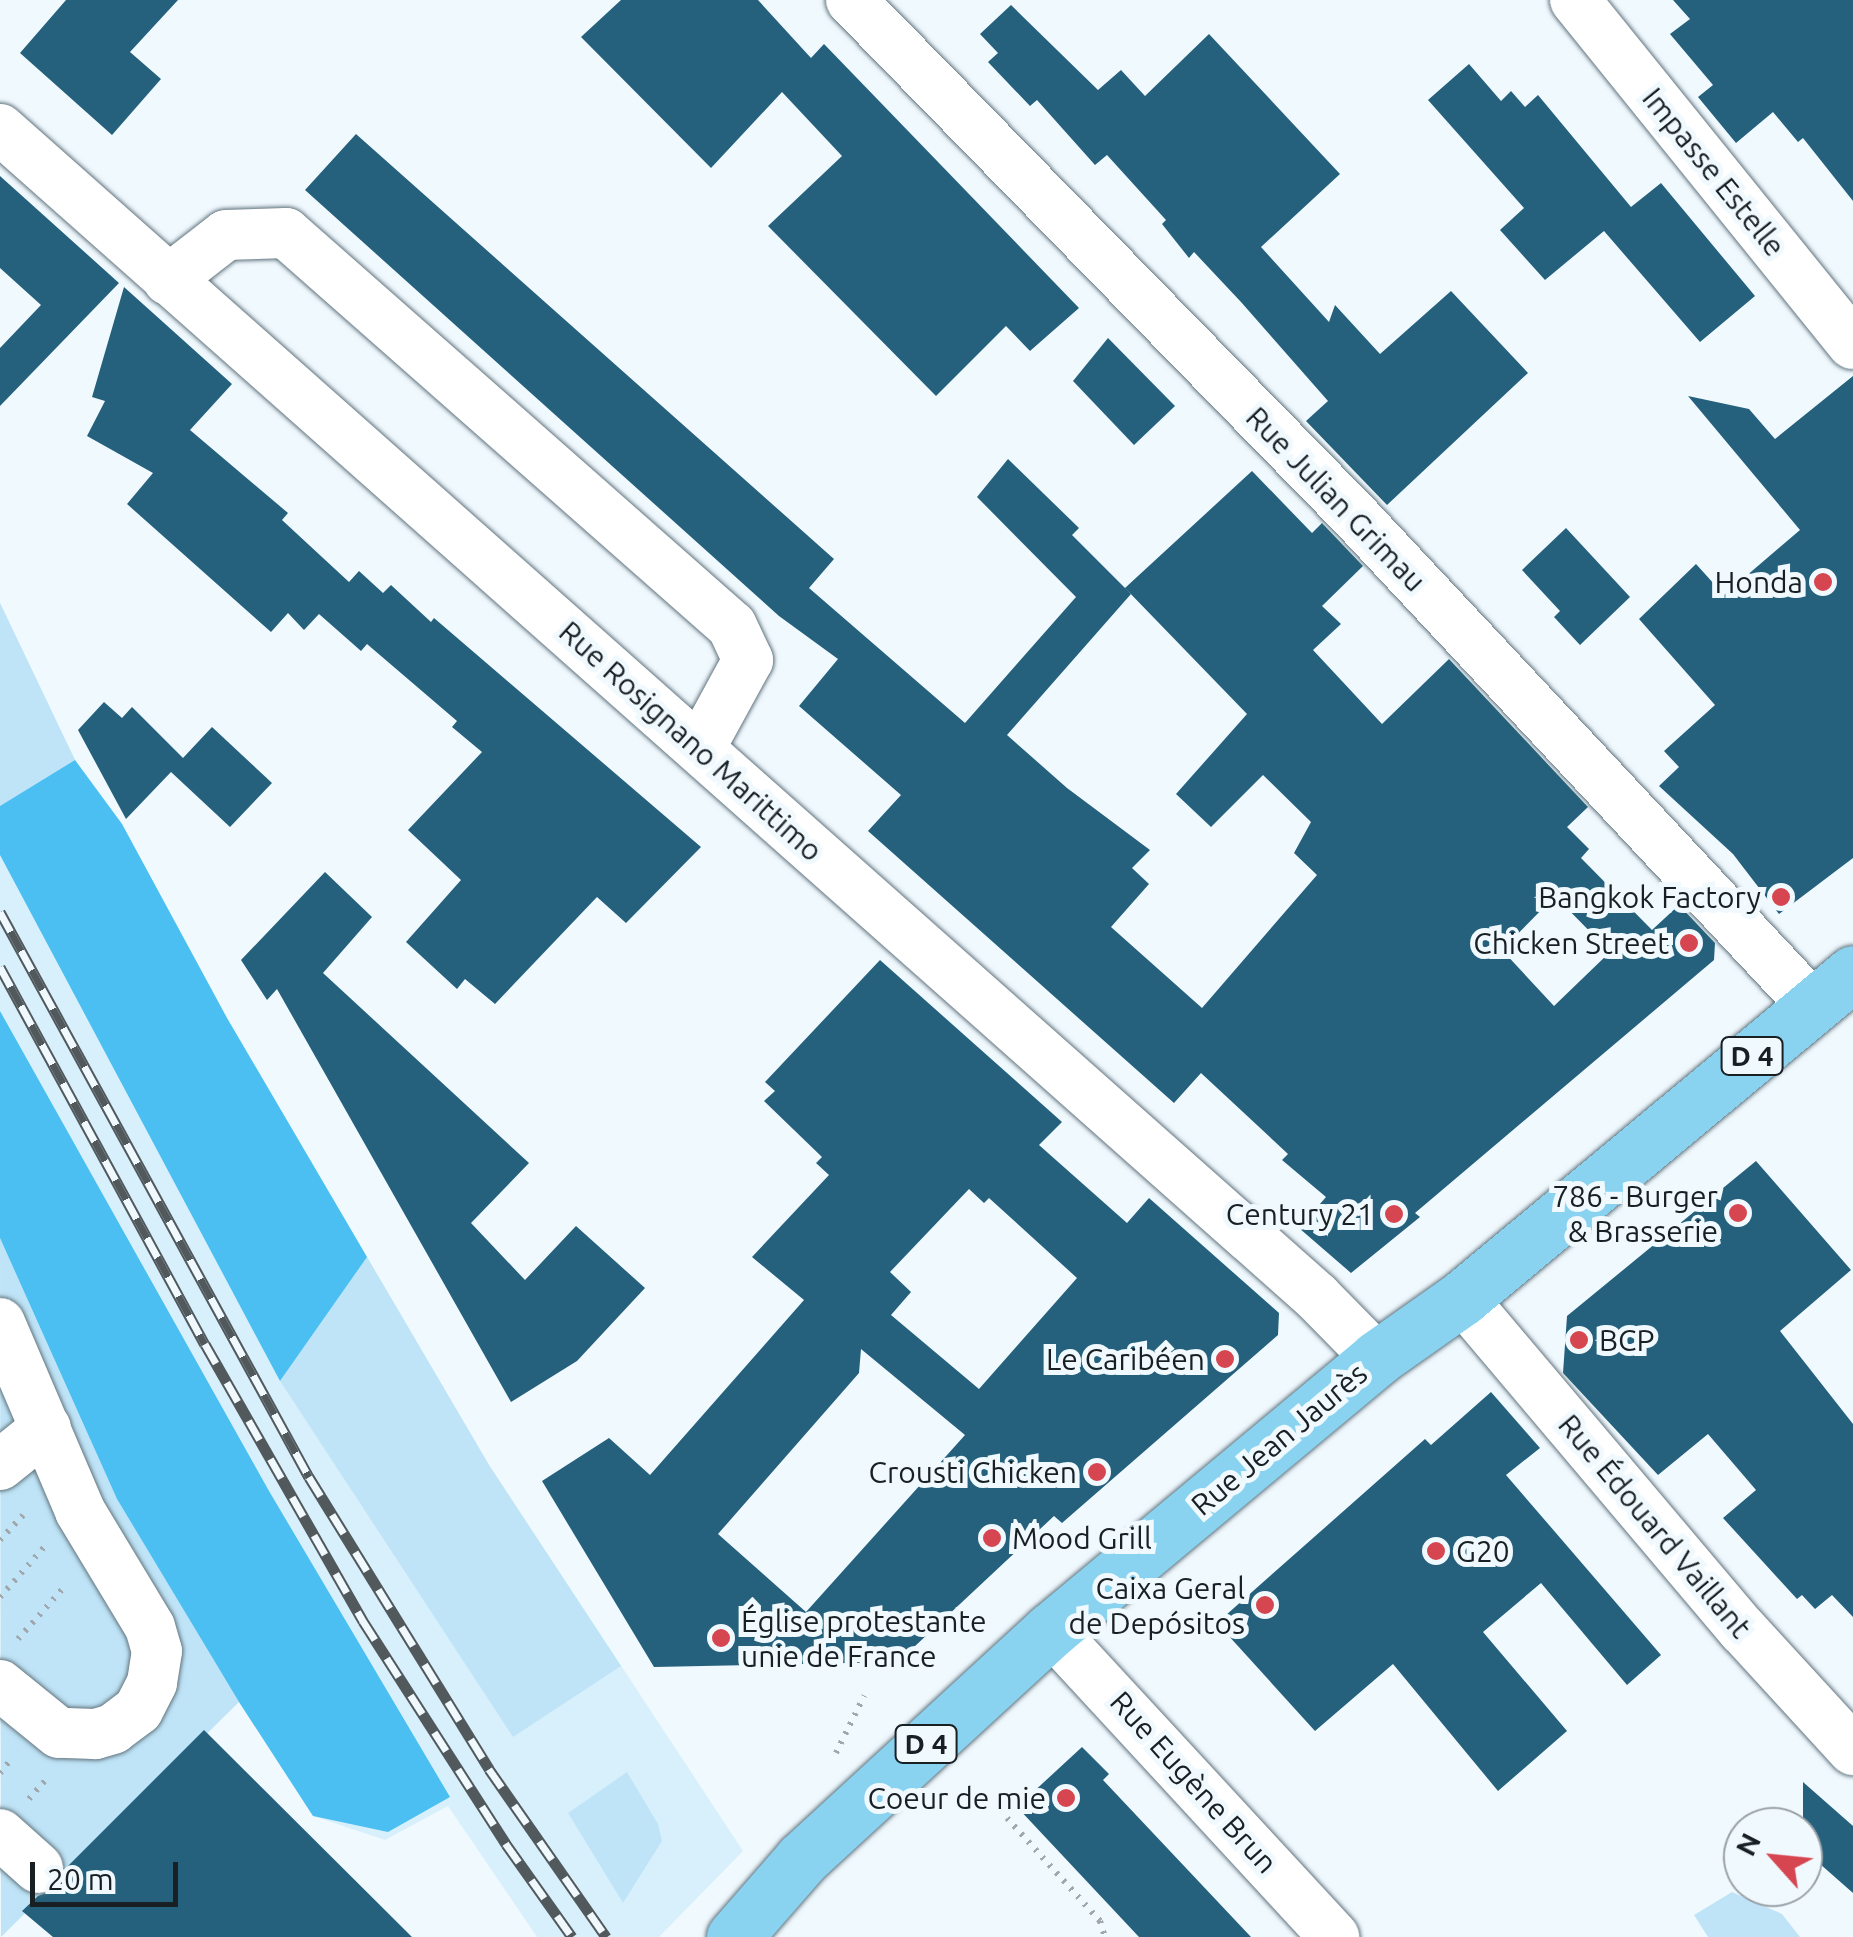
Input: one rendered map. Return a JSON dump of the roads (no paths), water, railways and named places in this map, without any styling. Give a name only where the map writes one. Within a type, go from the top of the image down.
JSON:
[{"type":"main road","name":"Rue Jean Jaurès","points":[[734,1937],[802,1859],[1051,1630],[1376,1358],[1462,1298],[1833,989]]},
{"type":"street","name":"Rue Julian Grimau","points":[[851,0],[1354,515],[1833,989]]},
{"type":"street","name":"Impasse Estelle","points":[[1574,0],[1853,344]]},
{"type":"street","name":"Rue Rosignano Marittimo","points":[[0,129],[1317,1297],[1376,1358]]},
{"type":"street","points":[[168,280],[226,235],[286,233],[732,626],[748,660],[700,748]]},
{"type":"street","name":"Rue Édouard Vaillant","points":[[1462,1298],[1742,1630],[1853,1750]]},
{"type":"street","points":[[0,1324],[80,1511],[150,1627],[157,1651],[152,1683],[138,1710],[114,1729],[76,1736],[43,1724],[6,1665]]},
{"type":"street","points":[[0,1465],[46,1428]]},
{"type":"street","name":"Rue Eugène Brun","points":[[1051,1630],[1334,1937]]},
{"type":"street","points":[[13,1818],[38,1868]]},
{"type":"railway","points":[[0,912],[309,1477],[489,1769],[606,1937]]},
{"type":"railway","points":[[0,967],[205,1344],[363,1621],[506,1844],[572,1937]]},
{"type":"place","name":"Honda","points":[[1823,582]]},
{"type":"place","name":"Bangkok Factory","points":[[1781,897]]},
{"type":"place","name":"Chicken Street","points":[[1689,943]]},
{"type":"place","name":"786 - Burger & Brasserie","points":[[1738,1213]]},
{"type":"place","name":"Century 21","points":[[1394,1214]]},
{"type":"place","name":"BCP","points":[[1579,1340]]},
{"type":"place","name":"Le Caribéen","points":[[1225,1359]]},
{"type":"place","name":"Crousti Chicken","points":[[1097,1472]]},
{"type":"place","name":"Mood Grill","points":[[992,1538]]},
{"type":"place","name":"G20","points":[[1436,1551]]},
{"type":"place","name":"Caixa Geral de Depósitos","points":[[1265,1605]]},
{"type":"place","name":"Église protestante unie de France","points":[[721,1638]]},
{"type":"place","name":"Coeur de mie","points":[[1066,1798]]}]
